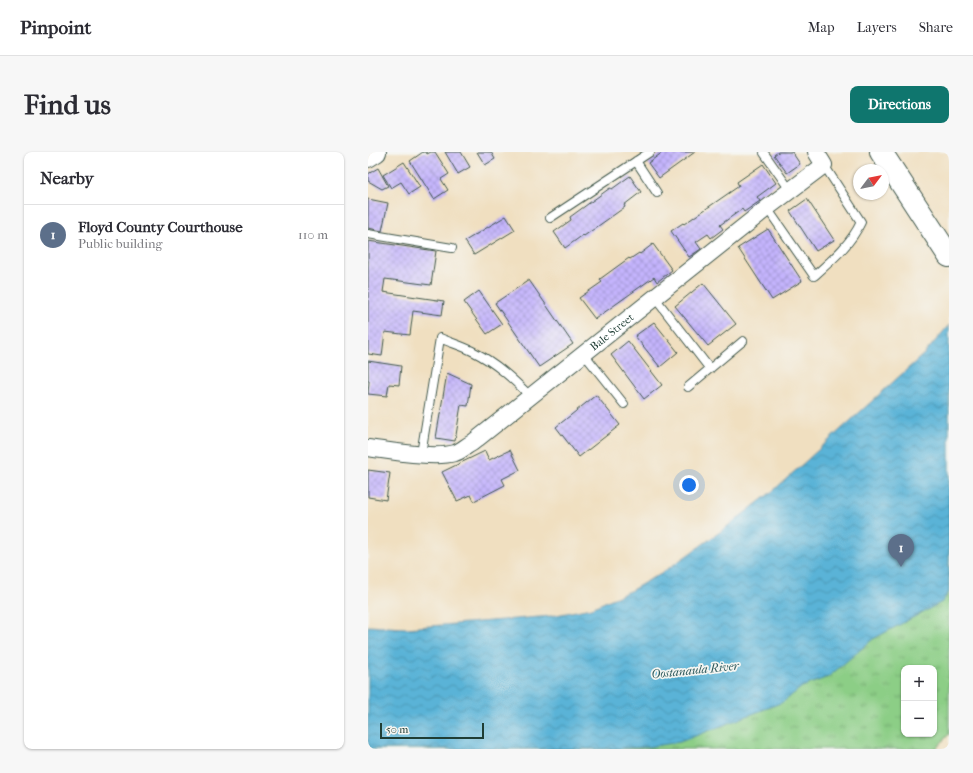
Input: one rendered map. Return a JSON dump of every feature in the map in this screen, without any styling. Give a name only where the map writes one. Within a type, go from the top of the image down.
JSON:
[{"type":"main road","points":[[881,152],[949,256]]},
{"type":"street","points":[[368,157],[376,152]]},
{"type":"street","name":"Bale Street","points":[[368,448],[444,455],[457,452],[472,443],[790,190],[820,159]]},
{"type":"lane","points":[[550,218],[650,152]]},
{"type":"lane","points":[[764,153],[790,190]]},
{"type":"lane","points":[[767,208],[814,276],[838,255],[856,232],[861,222],[820,159]]},
{"type":"lane","points":[[636,161],[656,193]]},
{"type":"lane","points":[[368,234],[452,248]]},
{"type":"lane","points":[[655,298],[710,369]]},
{"type":"lane","points":[[421,454],[440,338],[473,351],[487,359],[503,371],[530,396]]},
{"type":"lane","points":[[688,387],[743,341]]},
{"type":"lane","points":[[584,354],[624,404]]},
{"type":"green space","points":[[949,474],[949,734],[936,749],[368,749]]},
{"type":"water","name":"Oostanaula River","points":[[949,325],[949,592],[942,602],[873,639],[828,677],[802,687],[783,702],[680,742],[648,747],[602,749],[368,749],[368,626],[406,628],[551,616],[591,608],[630,591],[666,570],[720,532],[774,490],[925,353]]},
{"type":"building","points":[[423,152],[426,152],[427,154],[435,152],[449,174],[441,179],[448,190],[434,199],[410,161]]},
{"type":"building","points":[[445,152],[461,152],[470,167],[458,174]]},
{"type":"building","points":[[477,152],[491,152],[495,159],[485,165]]},
{"type":"building","points":[[663,152],[695,152],[659,178],[648,163]]},
{"type":"building","points":[[778,152],[792,152],[800,164],[787,173],[774,155]]},
{"type":"building","points":[[404,162],[420,187],[409,194],[401,182],[391,188],[383,175]]},
{"type":"building","points":[[763,164],[776,183],[757,197],[760,201],[744,212],[742,209],[720,225],[723,229],[711,238],[708,234],[696,242],[701,249],[689,257],[671,231],[683,223],[684,224],[739,186],[737,182]]},
{"type":"building","points":[[378,168],[388,186],[382,189],[368,181],[368,174]]},
{"type":"building","points":[[630,176],[641,192],[624,205],[625,207],[565,248],[554,232],[571,220],[570,217],[610,188],[612,189]]},
{"type":"building","points":[[368,199],[388,203],[382,231],[368,228]]},
{"type":"building","points":[[807,199],[834,240],[816,251],[790,211]]},
{"type":"building","points":[[506,216],[515,230],[474,255],[465,241]]},
{"type":"building","points":[[768,229],[802,281],[772,300],[738,248]]},
{"type":"building","points":[[368,241],[436,251],[431,285],[385,279],[383,292],[444,301],[442,315],[413,311],[410,335],[385,332],[382,356],[368,354]]},
{"type":"building","points":[[653,244],[672,270],[657,282],[654,277],[595,319],[579,298],[602,282],[600,279],[629,258],[630,259],[639,253],[640,254]]},
{"type":"building","points":[[529,280],[573,344],[539,367],[495,303]]},
{"type":"building","points":[[703,283],[736,324],[708,346],[675,306]]},
{"type":"building","points":[[479,291],[502,324],[487,334],[464,302]]},
{"type":"building","points":[[654,322],[678,352],[660,367],[635,336]]},
{"type":"building","points":[[628,341],[662,385],[644,399],[611,355]]},
{"type":"building","points":[[368,361],[401,366],[399,385],[389,384],[387,396],[368,394]]},
{"type":"building","points":[[447,373],[471,384],[468,406],[461,405],[455,441],[436,438]]},
{"type":"building","points":[[596,395],[620,425],[579,457],[556,427]]},
{"type":"building","points":[[510,450],[520,470],[502,479],[505,485],[474,501],[471,495],[457,501],[442,472],[485,451],[489,460]]},
{"type":"building","points":[[368,470],[390,473],[386,500],[368,497]]},
{"type":"place","name":"Floyd County Courthouse","points":[[901,567]]}]
